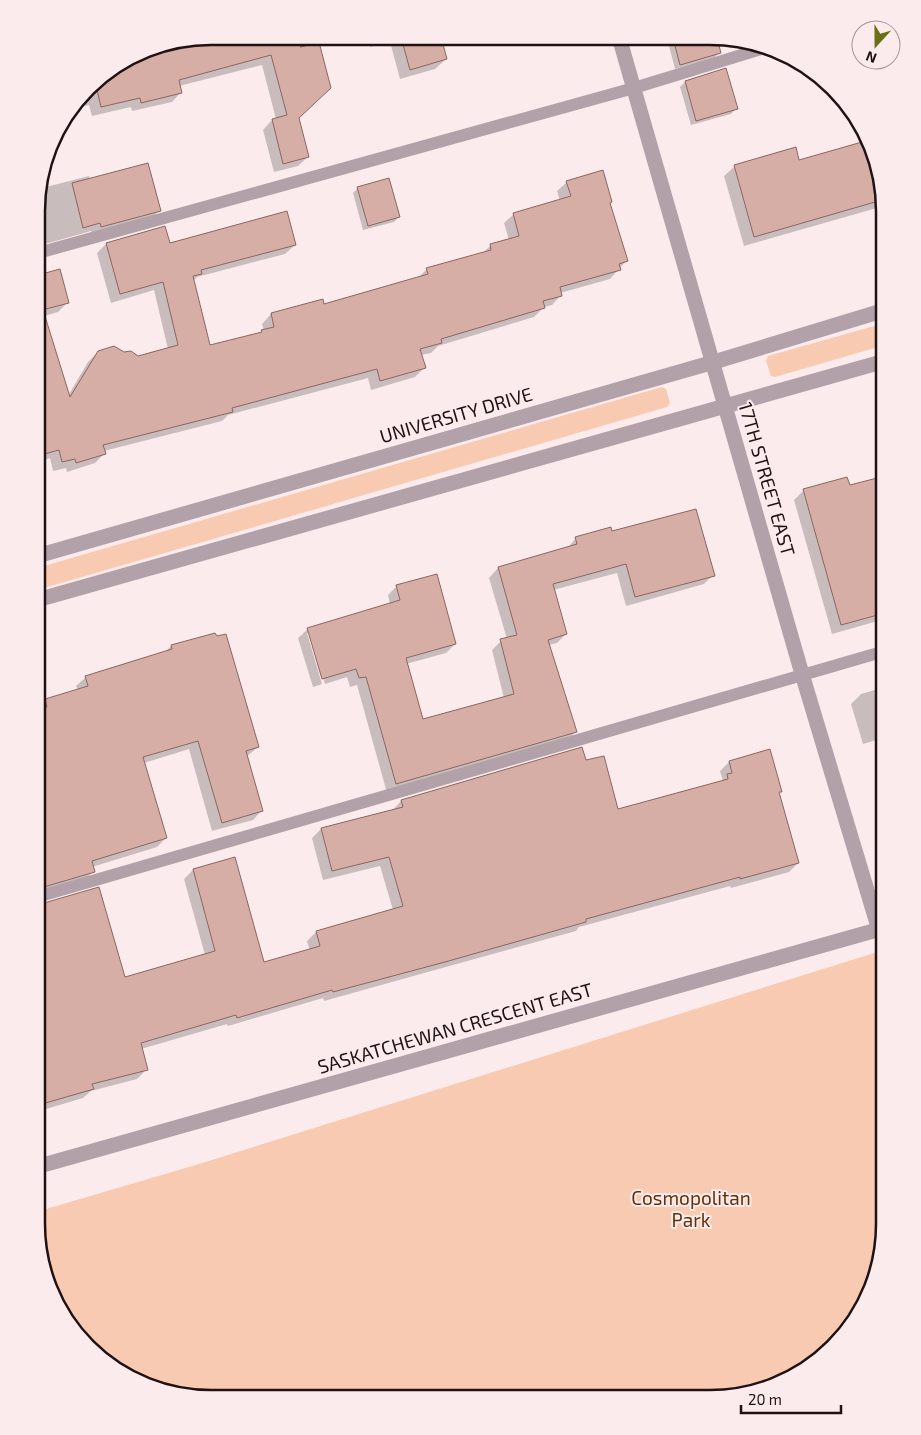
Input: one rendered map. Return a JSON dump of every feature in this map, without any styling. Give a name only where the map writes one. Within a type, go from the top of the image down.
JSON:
[{"type":"street","name":"17TH STREET EAST","points":[[622,45],[802,674],[876,910]]},
{"type":"street","name":"UNIVERSITY DRIVE","points":[[45,554],[714,362],[876,313]]},
{"type":"street","points":[[45,598],[876,364]]},
{"type":"street","name":"SASKATCHEWAN CRESCENT EAST","points":[[45,1164],[876,931]]},
{"type":"lane","points":[[45,252],[634,88],[754,51]]},
{"type":"lane","points":[[45,895],[876,653]]},
{"type":"green space","points":[[876,326],[876,348],[775,377],[771,376],[766,361],[768,356]]},
{"type":"green space","points":[[662,387],[666,389],[670,403],[667,407],[45,588],[45,566]]},
{"type":"green space","name":"Cosmopolitan Park","points":[[876,952],[876,1235],[873,1256],[867,1277],[854,1307],[842,1325],[827,1341],[811,1356],[793,1368],[753,1384],[721,1390],[211,1390],[190,1389],[148,1377],[128,1368],[110,1356],[79,1325],[67,1307],[48,1256],[45,1235],[45,1209],[199,1164]]},
{"type":"building","points":[[200,45],[320,45],[331,88],[299,118],[309,157],[283,164],[272,119],[287,115],[271,55],[179,80],[182,93],[141,103],[140,98],[101,107],[97,91],[128,67],[158,54]]},
{"type":"building","points":[[403,45],[443,45],[447,59],[410,70]]},
{"type":"building","points":[[675,45],[719,45],[721,53],[680,65]]},
{"type":"building","points":[[726,68],[738,109],[696,121],[685,81]]},
{"type":"building","points":[[860,142],[873,179],[876,202],[754,237],[734,165],[796,147],[799,160]]},
{"type":"building","points":[[148,163],[161,211],[101,227],[100,223],[83,228],[72,183]]},
{"type":"building","points":[[603,170],[612,202],[610,203],[628,261],[619,264],[621,270],[560,287],[562,296],[543,301],[545,308],[441,339],[442,343],[420,349],[426,368],[380,381],[377,369],[232,408],[233,412],[103,445],[106,454],[76,463],[75,459],[62,462],[59,450],[45,454],[45,316],[70,397],[98,351],[114,346],[124,352],[131,351],[138,356],[178,345],[163,282],[120,294],[106,243],[165,226],[170,243],[287,211],[296,245],[201,270],[202,274],[193,276],[210,345],[262,332],[261,330],[274,327],[271,313],[323,299],[324,304],[428,274],[426,268],[491,250],[490,244],[519,236],[513,213],[571,196],[566,181]]},
{"type":"building","points":[[389,178],[400,217],[368,226],[357,187]]},
{"type":"building","points":[[60,269],[69,303],[45,309],[45,273]]},
{"type":"building","points":[[847,477],[850,485],[876,478],[876,615],[841,625],[803,489]]},
{"type":"building","points":[[696,509],[715,576],[635,597],[626,564],[553,584],[567,634],[548,640],[577,732],[396,784],[366,677],[359,678],[356,669],[322,679],[307,628],[400,600],[396,585],[437,574],[456,644],[406,658],[423,719],[514,694],[500,639],[517,635],[498,567],[577,544],[575,537],[611,527],[612,531]]},
{"type":"building","points":[[215,633],[217,636],[226,634],[259,747],[246,751],[263,811],[222,823],[198,741],[143,757],[167,838],[92,861],[95,872],[45,887],[45,708],[47,707],[45,699],[88,686],[85,676],[172,649],[171,645]]},
{"type":"building","points":[[582,747],[586,760],[604,756],[618,809],[728,779],[727,774],[732,773],[729,761],[770,749],[782,792],[779,792],[799,863],[586,919],[586,922],[445,962],[333,992],[332,990],[237,1018],[236,1015],[141,1043],[148,1070],[92,1084],[94,1089],[45,1103],[45,903],[99,887],[125,977],[215,951],[193,869],[235,857],[264,962],[320,946],[316,931],[403,906],[389,857],[332,871],[321,828],[403,807],[401,800]]}]
